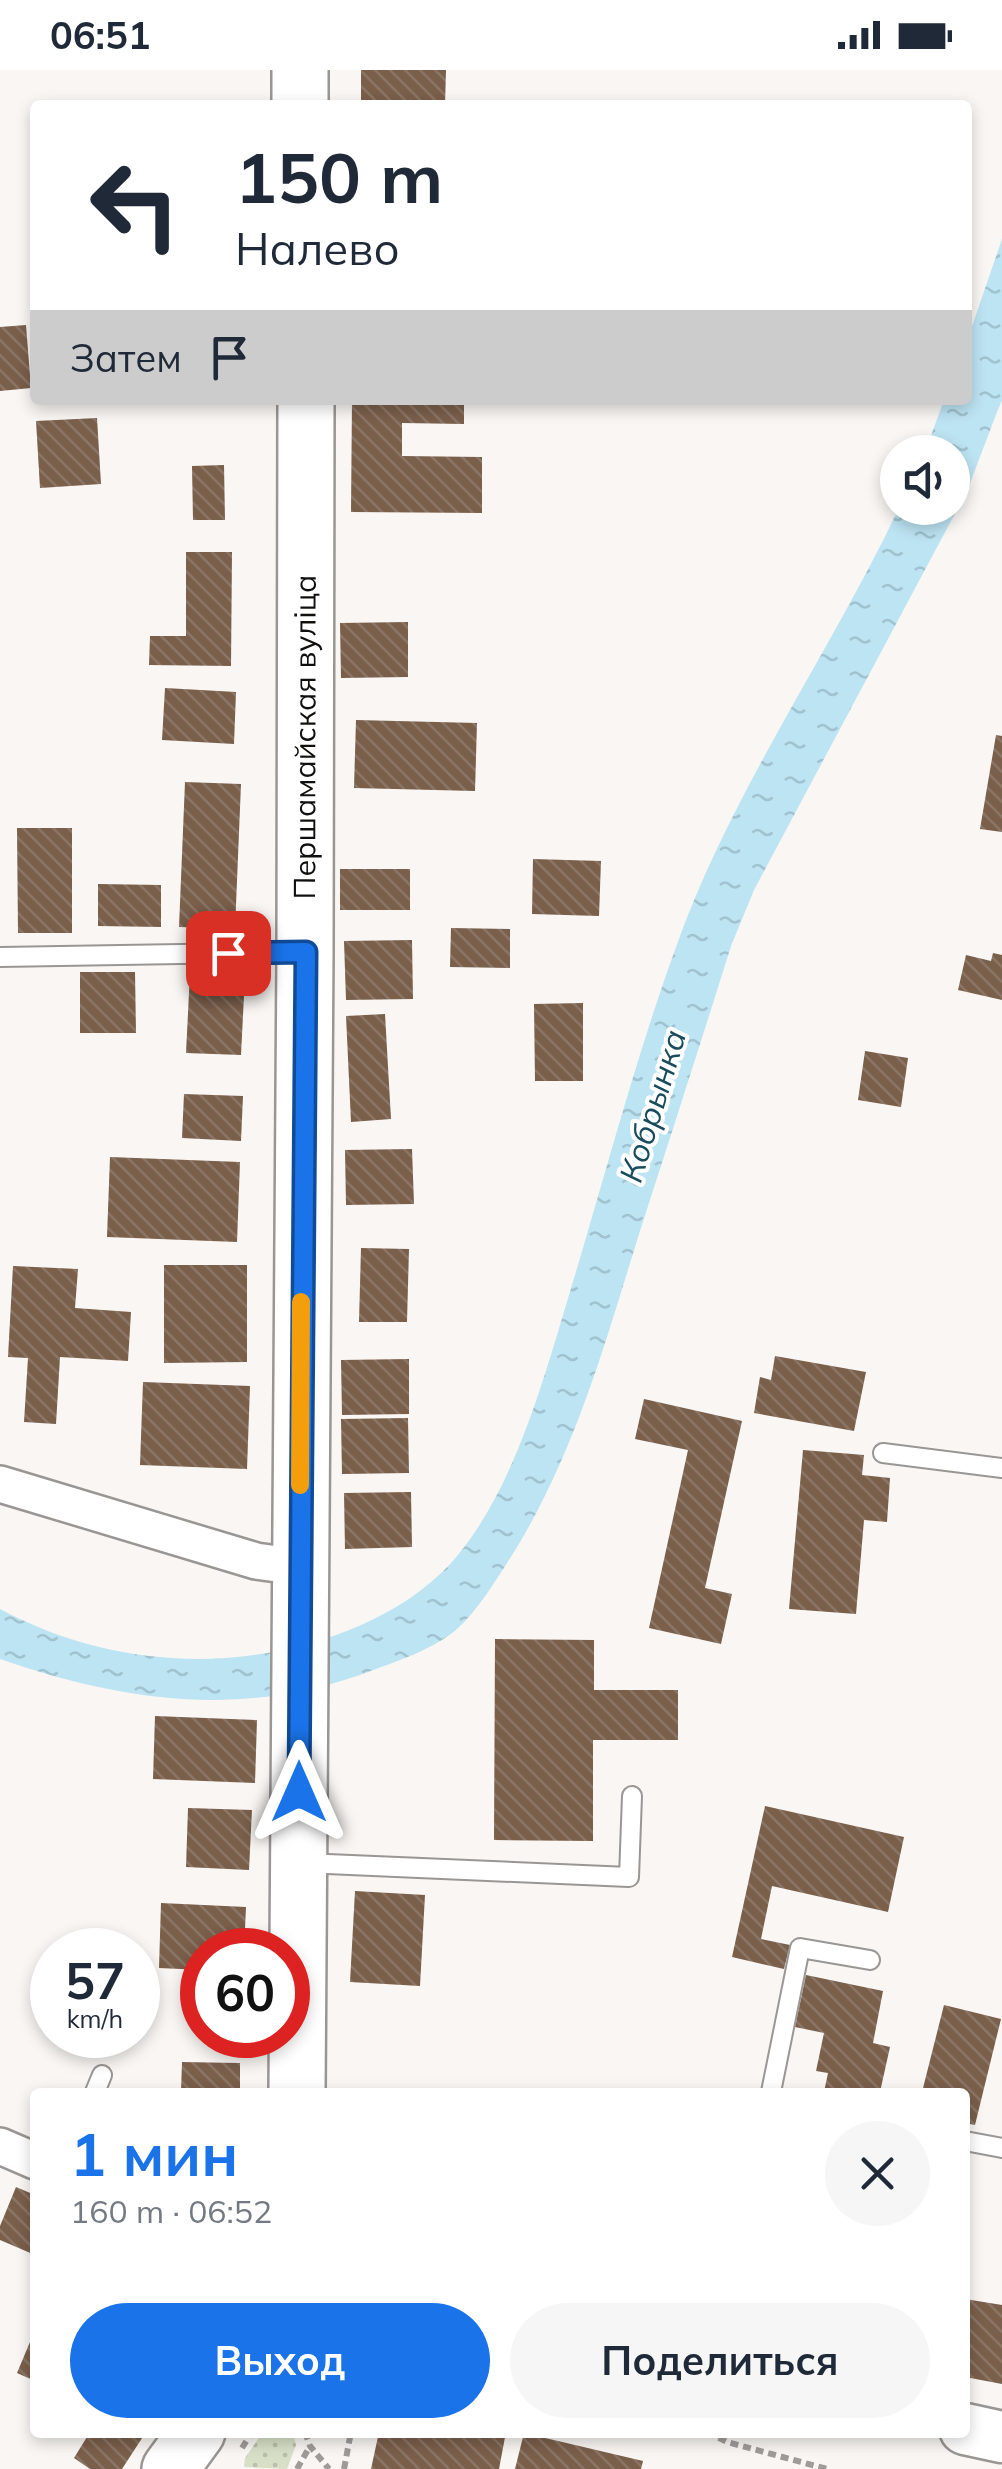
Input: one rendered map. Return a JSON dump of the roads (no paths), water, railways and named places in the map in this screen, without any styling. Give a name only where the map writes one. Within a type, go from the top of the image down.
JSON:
[{"type":"main road","points":[[300,70],[300,100]]},
{"type":"main road","name":"Першамайская вуліца","points":[[298,2088],[306,405]]},
{"type":"main road","points":[[970,2430],[1002,2437]]},
{"type":"main road","points":[[170,2469],[193,2438]]},
{"type":"street","points":[[0,1484],[256,1561],[300,1567]]},
{"type":"street","points":[[0,2146],[30,2159]]},
{"type":"lane","points":[[0,957],[306,952]]},
{"type":"lane","points":[[883,1453],[1002,1468]]},
{"type":"lane","points":[[299,1863],[629,1877],[632,1796]]},
{"type":"lane","points":[[772,2088],[800,1948],[870,1960]]},
{"type":"lane","points":[[970,2143],[1002,2148]]},
{"type":"water","points":[[1002,239],[1002,400],[970,483],[970,435],[931,435],[942,405],[972,405],[972,326]]},
{"type":"water","name":"Кобрынка","points":[[891,525],[949,525],[754,890],[731,946],[613,1319],[568,1445],[530,1525],[484,1598],[457,1629],[439,1642],[376,1669],[281,1695],[188,1699],[141,1695],[0,1659],[0,1609],[60,1636],[156,1657],[222,1658],[281,1650],[335,1635],[387,1613],[452,1562],[494,1501],[526,1430],[634,1072],[699,890],[752,779]]}]
